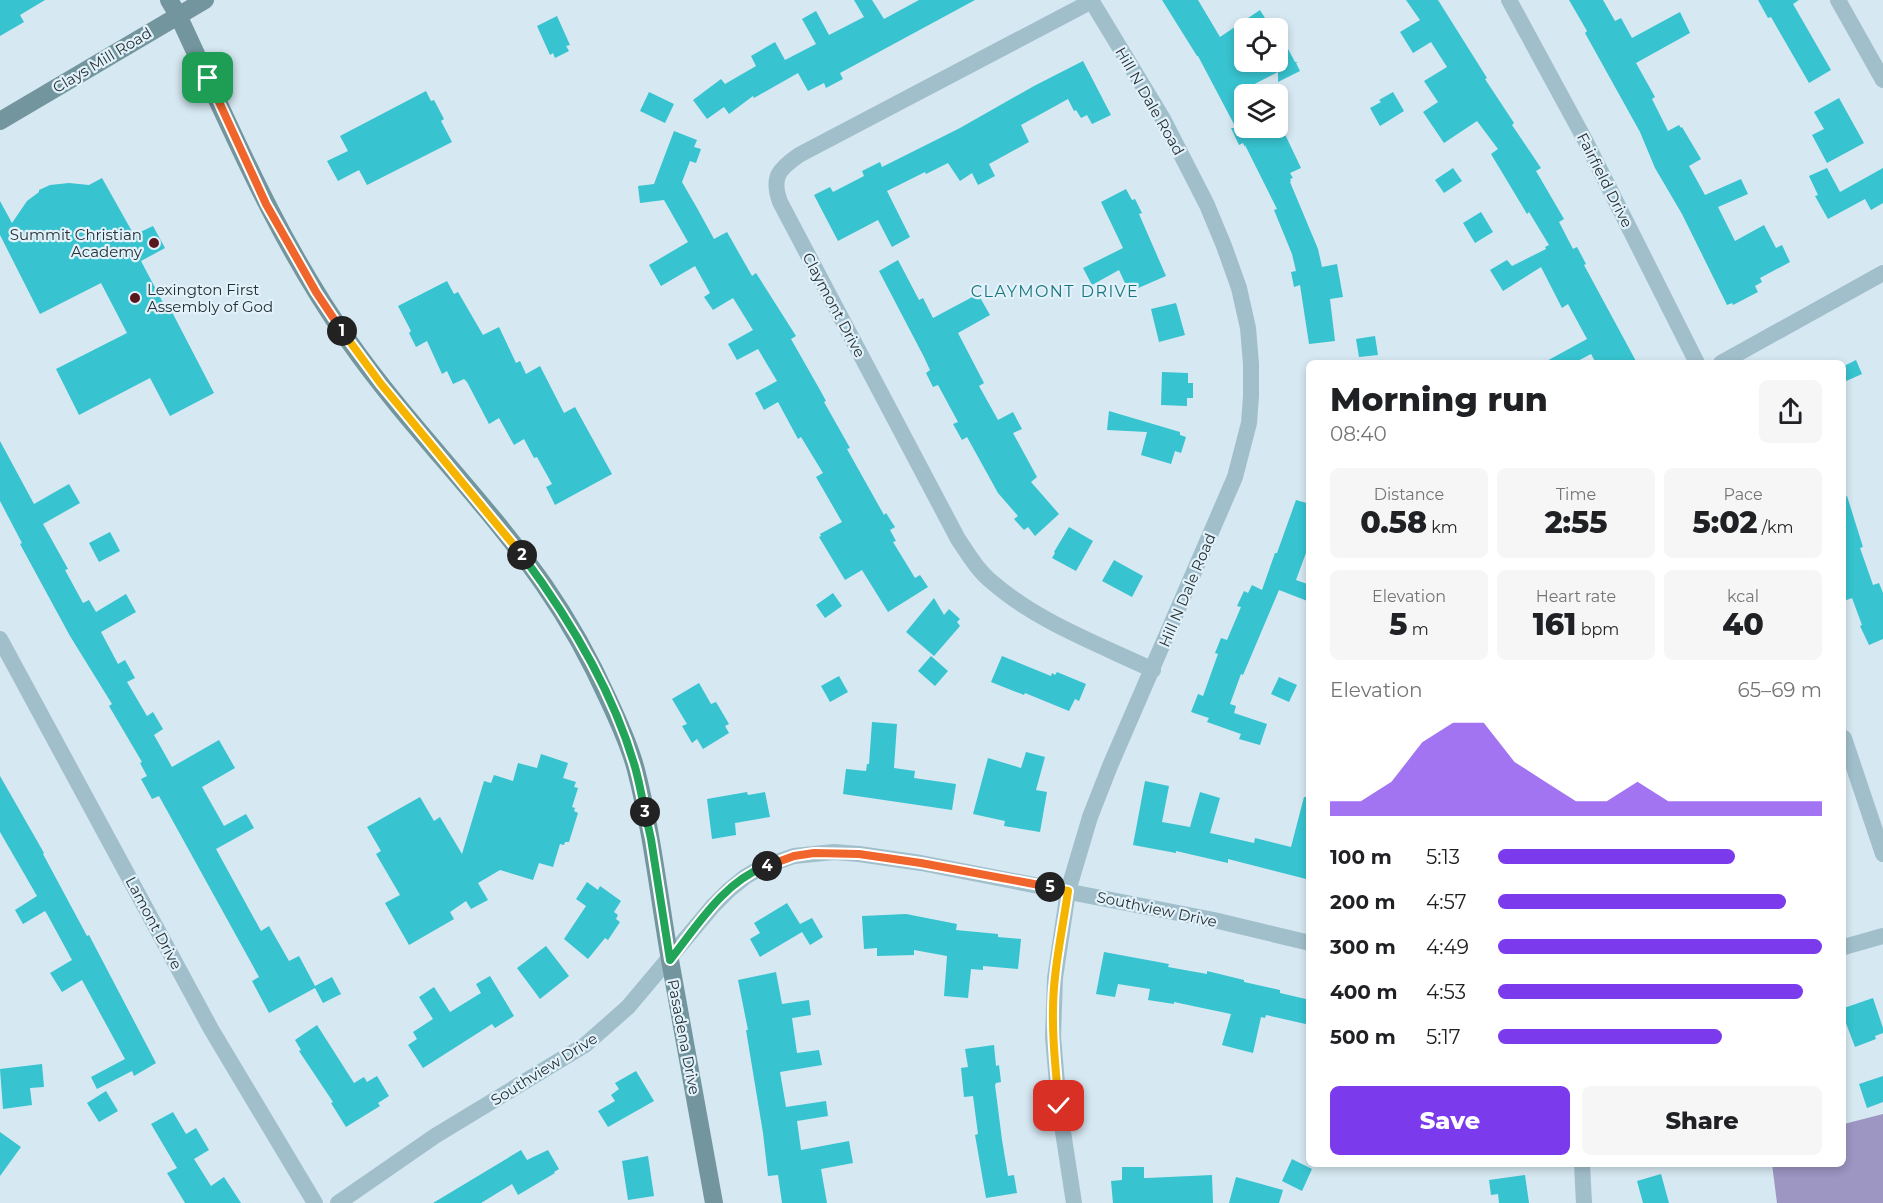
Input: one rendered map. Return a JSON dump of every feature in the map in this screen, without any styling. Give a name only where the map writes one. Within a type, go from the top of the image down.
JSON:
[{"type":"street","name":"Clays Mill Road","points":[[0,121],[174,8],[205,0]]},
{"type":"street","name":"Fairfield Drive","points":[[1509,0],[1585,140],[1695,360]]},
{"type":"street","points":[[1838,0],[1883,80]]},
{"type":"street","name":"Claymont Drive","points":[[1091,1],[799,155],[779,172],[776,179],[777,194],[952,528],[973,561],[990,581],[1024,606],[1068,630],[1153,670]]},
{"type":"street","name":"Hill N Dale Road","points":[[1074,1203],[1059,1106],[1053,1036],[1054,978],[1068,891],[1090,817],[1110,766],[1223,507],[1243,451],[1249,423],[1251,396],[1248,328],[1239,288],[1224,246],[1207,205],[1163,119],[1091,1]]},
{"type":"street","name":"Pasadena Drive","points":[[174,8],[266,204],[316,292],[347,339],[381,384],[513,544],[543,584],[591,663],[609,701],[635,767],[651,839],[670,960],[714,1203]]},
{"type":"street","points":[[1726,360],[1883,273]]},
{"type":"street","name":"Lamont Drive","points":[[0,639],[211,1029],[315,1203]]},
{"type":"street","points":[[1846,744],[1883,854]]},
{"type":"street","name":"Southview Drive","points":[[338,1203],[435,1136],[585,1045],[628,1007],[729,890],[762,867],[794,856],[834,852],[921,863],[1214,920],[1306,943]]},
{"type":"street","points":[[1846,946],[1883,936]]},
{"type":"street","points":[[1582,1167],[1584,1203]]},
{"type":"shaded area","points":[[1883,1114],[1883,1203],[1777,1203],[1772,1167],[1846,1167],[1846,1123]]},
{"type":"building","points":[[0,0],[45,0],[20,15],[24,22],[0,36]]},
{"type":"building","points":[[854,0],[872,0],[884,19],[919,0],[975,0],[840,73],[843,79],[826,88],[824,83],[808,91],[798,73],[754,98],[753,96],[729,114],[724,107],[707,119],[693,100],[721,79],[725,84],[756,66],[751,56],[775,42],[785,60],[816,44],[802,19],[816,11],[829,35],[864,17]]},
{"type":"building","points":[[1162,0],[1198,0],[1220,37],[1234,28],[1234,72],[1278,72],[1255,84],[1234,84],[1234,124],[1197,56]]},
{"type":"building","points":[[1406,0],[1438,0],[1514,123],[1512,125],[1541,168],[1536,171],[1564,219],[1559,222],[1573,249],[1577,247],[1586,264],[1584,265],[1635,360],[1594,360],[1591,354],[1580,360],[1548,360],[1587,339],[1568,304],[1562,308],[1541,267],[1503,291],[1490,270],[1507,260],[1512,266],[1546,249],[1545,247],[1549,245],[1529,212],[1527,214],[1491,154],[1498,149],[1477,121],[1444,143],[1423,112],[1438,102],[1424,81],[1447,67],[1431,42],[1413,53],[1400,32],[1420,20]]},
{"type":"building","points":[[1569,0],[1603,0],[1615,21],[1621,18],[1632,38],[1680,12],[1690,33],[1636,63],[1655,97],[1652,99],[1668,131],[1679,125],[1682,127],[1701,159],[1689,166],[1705,195],[1741,179],[1748,194],[1718,207],[1735,241],[1764,225],[1776,248],[1782,245],[1790,262],[1760,278],[1762,282],[1755,286],[1758,292],[1733,305],[1732,303],[1727,305],[1682,214],[1655,168],[1640,132]]},
{"type":"building","points":[[1758,0],[1799,0],[1793,4],[1831,70],[1809,83],[1771,17],[1768,18]]},
{"type":"building","points":[[1260,10],[1265,18],[1248,18]]},
{"type":"building","points":[[557,16],[570,45],[566,46],[569,51],[555,58],[553,53],[550,55],[537,26]]},
{"type":"building","points":[[1288,49],[1295,62],[1298,62],[1296,63],[1300,71],[1278,82],[1278,72],[1288,72]]},
{"type":"building","points":[[1083,61],[1111,115],[1092,124],[1087,115],[1081,118],[1076,110],[1074,111],[1068,99],[1021,125],[1029,142],[989,164],[995,176],[978,185],[972,173],[960,181],[948,163],[887,191],[910,237],[892,247],[878,220],[838,241],[814,195],[830,187],[833,192],[864,176],[862,171],[880,162],[882,167],[960,128]]},
{"type":"building","points":[[426,91],[431,101],[434,100],[444,119],[441,121],[452,142],[367,185],[359,170],[338,181],[327,161],[348,151],[340,136]]},
{"type":"building","points":[[649,92],[674,104],[665,123],[640,111]]},
{"type":"building","points":[[1393,92],[1404,111],[1380,126],[1370,108]]},
{"type":"building","points":[[1839,98],[1864,143],[1827,163],[1812,135],[1824,129],[1814,112]]},
{"type":"building","points":[[674,131],[697,140],[694,147],[701,149],[696,163],[690,161],[682,182],[714,239],[727,232],[752,276],[756,273],[796,336],[791,339],[850,448],[847,449],[884,515],[886,513],[895,527],[890,530],[896,541],[893,542],[915,578],[920,575],[928,587],[888,612],[862,570],[845,580],[819,537],[820,534],[842,522],[816,477],[823,473],[801,437],[798,439],[778,402],[764,410],[755,393],[777,381],[758,349],[737,360],[728,344],[753,330],[733,298],[713,310],[704,297],[710,293],[695,266],[661,286],[649,265],[688,242],[664,200],[640,203],[638,186],[654,184]]},
{"type":"building","points":[[1236,138],[1287,138],[1301,168],[1290,173],[1293,178],[1290,182],[1318,249],[1322,267],[1337,264],[1343,297],[1330,299],[1335,341],[1309,344],[1300,285],[1294,287],[1291,272],[1296,271],[1292,254],[1274,210],[1277,209],[1245,145],[1245,147],[1243,143],[1239,145]]},
{"type":"building","points":[[1453,168],[1462,181],[1444,193],[1435,180]]},
{"type":"building","points":[[1827,168],[1840,192],[1883,168],[1883,203],[1871,210],[1865,199],[1828,219],[1815,196],[1818,195],[1809,176]]},
{"type":"building","name":"Lexington First Assembly of God","points":[[102,178],[134,235],[153,226],[165,248],[141,261],[169,314],[172,312],[214,393],[170,416],[150,378],[79,415],[56,369],[127,333],[101,283],[40,314],[0,235],[0,201],[12,223],[27,201],[39,190],[50,185],[69,183],[89,185]]},
{"type":"building","points":[[1126,189],[1132,200],[1135,199],[1142,213],[1139,214],[1166,276],[1129,292],[1119,270],[1092,285],[1083,268],[1123,248],[1101,202]]},
{"type":"building","points":[[1481,212],[1493,232],[1475,243],[1463,223]]},
{"type":"building","points":[[898,260],[919,300],[923,298],[933,318],[978,294],[990,315],[958,333],[984,383],[979,386],[998,420],[1013,412],[1022,429],[1013,433],[1037,477],[1031,482],[1059,514],[1035,536],[1028,527],[1024,530],[1014,519],[1018,516],[998,493],[967,437],[962,440],[953,424],[958,422],[938,385],[933,387],[926,373],[930,370],[879,271]]},
{"type":"building","points":[[447,281],[454,294],[458,292],[483,335],[499,327],[516,363],[520,361],[526,374],[540,366],[564,413],[575,407],[612,474],[555,505],[546,487],[552,484],[524,439],[514,445],[499,418],[489,424],[467,382],[464,379],[453,384],[447,371],[442,374],[427,341],[416,347],[409,333],[411,331],[398,306]]},
{"type":"building","points":[[1176,303],[1185,335],[1159,342],[1151,309]]},
{"type":"building","points":[[1375,336],[1378,355],[1359,357],[1356,339]]},
{"type":"building","points":[[1856,360],[1862,374],[1846,381],[1846,365]]},
{"type":"building","points":[[1162,372],[1188,373],[1188,383],[1193,383],[1193,398],[1187,398],[1187,406],[1161,405]]},
{"type":"building","points":[[1109,411],[1180,432],[1180,435],[1186,437],[1181,453],[1175,451],[1171,464],[1141,455],[1147,432],[1107,430]]},
{"type":"building","points":[[0,441],[34,504],[69,484],[80,503],[43,524],[68,569],[65,570],[83,603],[89,600],[96,612],[126,594],[136,612],[101,632],[118,664],[125,660],[135,678],[127,682],[147,716],[153,712],[163,729],[154,735],[172,767],[219,740],[235,768],[202,787],[224,826],[246,814],[254,828],[216,849],[261,931],[269,926],[289,961],[299,956],[315,986],[332,977],[341,994],[323,1003],[315,988],[269,1013],[252,981],[259,977],[159,796],[152,799],[141,779],[147,776],[140,763],[142,762],[109,706],[112,704],[70,636],[20,544],[22,543],[0,501]]},
{"type":"building","points":[[1846,496],[1873,585],[1879,583],[1883,593],[1883,639],[1869,645],[1860,626],[1862,625],[1852,598],[1846,600]]},
{"type":"building","points":[[1296,500],[1306,503],[1306,553],[1296,580],[1306,584],[1306,600],[1279,590],[1230,704],[1236,706],[1234,713],[1267,724],[1260,745],[1239,739],[1241,734],[1207,722],[1209,718],[1191,712],[1198,694],[1203,696],[1218,654],[1215,653],[1221,638],[1227,640],[1241,607],[1237,606],[1244,591],[1248,593],[1252,585],[1262,590],[1275,553],[1277,553]]},
{"type":"building","points":[[1069,527],[1093,541],[1076,571],[1052,558]]},
{"type":"building","points":[[110,532],[120,551],[99,562],[89,543]]},
{"type":"building","points":[[1114,560],[1143,576],[1132,597],[1102,581]]},
{"type":"building","points":[[833,593],[842,606],[825,618],[816,605]]},
{"type":"building","points":[[934,598],[944,615],[949,609],[960,619],[957,622],[960,626],[934,656],[906,632]]},
{"type":"building","points":[[931,656],[948,671],[935,686],[918,671]]},
{"type":"building","points":[[1002,656],[1051,676],[1052,673],[1055,675],[1057,672],[1086,684],[1079,701],[1075,699],[1069,711],[991,682]]},
{"type":"building","points":[[839,676],[848,692],[830,702],[821,686]]},
{"type":"building","points":[[1279,677],[1297,685],[1289,702],[1271,694]]},
{"type":"building","points":[[699,683],[711,704],[716,702],[729,724],[725,726],[729,733],[703,749],[697,739],[692,743],[682,726],[687,724],[672,699]]},
{"type":"building","points":[[872,722],[897,724],[894,768],[915,771],[914,778],[956,784],[952,810],[843,794],[846,769],[866,771],[867,764],[869,764]]},
{"type":"building","points":[[1026,752],[1045,757],[1036,790],[1047,792],[1040,832],[1004,826],[1005,821],[973,814],[988,758],[1021,768]]},
{"type":"building","points":[[541,754],[568,763],[563,778],[576,782],[574,787],[578,788],[572,807],[578,813],[569,842],[565,842],[564,845],[560,844],[553,867],[539,863],[533,880],[500,870],[478,883],[488,900],[471,909],[466,901],[450,912],[454,919],[409,945],[385,903],[400,895],[376,854],[381,851],[367,827],[420,797],[434,821],[440,817],[462,854],[484,781],[491,783],[494,775],[513,781],[518,763],[537,768]]},
{"type":"building","points":[[0,776],[44,853],[87,936],[89,935],[156,1063],[134,1076],[132,1071],[97,1089],[91,1077],[125,1059],[82,980],[62,992],[50,973],[72,960],[45,911],[23,924],[15,910],[37,896],[0,832]]},
{"type":"building","points":[[1145,781],[1169,786],[1162,822],[1190,827],[1200,792],[1220,798],[1210,833],[1254,843],[1255,838],[1291,847],[1304,797],[1306,797],[1306,879],[1228,859],[1228,863],[1176,851],[1176,853],[1133,845]]},
{"type":"building","points":[[747,792],[748,795],[765,792],[770,817],[735,823],[736,835],[712,839],[707,799]]},
{"type":"building","points":[[587,882],[598,890],[600,886],[621,901],[614,912],[618,915],[616,919],[620,922],[608,940],[605,938],[588,959],[564,939],[586,906],[576,899]]},
{"type":"building","points":[[787,903],[800,924],[812,918],[823,937],[810,945],[802,932],[760,957],[750,939],[760,933],[754,923]]},
{"type":"building","points":[[906,914],[957,924],[956,930],[1021,939],[1018,969],[983,966],[983,970],[971,969],[968,998],[944,996],[947,956],[914,950],[914,955],[877,956],[877,948],[864,949],[862,916]]},
{"type":"building","points":[[546,946],[569,976],[540,999],[517,968]]},
{"type":"building","points":[[1104,952],[1169,964],[1168,967],[1207,974],[1207,971],[1306,999],[1306,1024],[1266,1015],[1265,1018],[1261,1017],[1253,1053],[1222,1045],[1231,1014],[1174,1002],[1174,1004],[1148,1000],[1150,989],[1118,984],[1115,997],[1096,994]]},
{"type":"building","points":[[776,972],[782,1004],[809,1000],[811,1015],[792,1018],[797,1053],[819,1050],[822,1065],[780,1072],[786,1107],[826,1101],[828,1116],[797,1121],[801,1150],[849,1141],[853,1163],[821,1169],[827,1203],[782,1203],[778,1175],[768,1176],[746,1030],[748,1030],[738,980]]},
{"type":"building","points":[[490,976],[514,1016],[495,1028],[492,1024],[423,1068],[408,1045],[417,1039],[413,1032],[433,1019],[419,997],[434,987],[450,1012],[481,993],[476,984]]},
{"type":"building","points":[[1873,998],[1883,1033],[1875,1036],[1876,1039],[1855,1047],[1846,1023],[1846,1007]]},
{"type":"building","points":[[317,1025],[354,1083],[364,1077],[367,1082],[377,1076],[389,1096],[378,1103],[380,1106],[346,1127],[331,1103],[333,1102],[299,1051],[301,1050],[295,1040]]},
{"type":"building","points":[[994,1045],[996,1066],[999,1065],[1001,1082],[995,1085],[1002,1140],[1008,1176],[1014,1175],[1017,1193],[986,1198],[975,1135],[978,1134],[973,1096],[964,1097],[961,1068],[968,1067],[965,1049]]},
{"type":"building","points":[[42,1064],[44,1087],[30,1088],[32,1105],[3,1109],[0,1069]]},
{"type":"building","points":[[636,1071],[654,1101],[608,1127],[598,1111],[615,1101],[611,1095],[619,1089],[615,1083]]},
{"type":"building","points":[[1883,1076],[1883,1102],[1867,1108],[1859,1084]]},
{"type":"building","points":[[106,1091],[118,1111],[99,1122],[87,1103]]},
{"type":"building","points":[[173,1112],[186,1134],[196,1128],[209,1150],[194,1159],[211,1186],[224,1177],[241,1203],[185,1203],[167,1173],[177,1168],[151,1124]]},
{"type":"building","points":[[0,1132],[21,1147],[0,1176]]},
{"type":"building","points":[[521,1150],[527,1160],[548,1150],[559,1169],[518,1195],[512,1184],[481,1203],[433,1203]]},
{"type":"building","points":[[648,1156],[654,1196],[628,1200],[622,1161]]},
{"type":"building","points":[[1292,1159],[1312,1169],[1302,1191],[1282,1181]]},
{"type":"building","points":[[1122,1167],[1144,1167],[1144,1178],[1212,1175],[1213,1203],[1113,1203],[1111,1181],[1122,1180]]},
{"type":"building","points":[[1661,1174],[1669,1203],[1643,1203],[1637,1181]]},
{"type":"building","points":[[1525,1175],[1529,1203],[1499,1203],[1498,1194],[1491,1195],[1489,1180]]},
{"type":"building","points":[[1236,1177],[1283,1190],[1279,1203],[1229,1203]]},
{"type":"place","name":"Summit Christian Academy","points":[[154,243]]},
{"type":"place","name":"Lexington First Assembly of God","points":[[135,298]]},
{"type":"district","name":"CLAYMONT DRIVE","points":[[1055,291]]},
{"type":"route","points":[[208,78],[266,204],[316,292],[347,339],[381,384],[513,544],[543,584],[591,663],[635,767],[651,839],[670,960],[713,906],[729,890],[762,867],[794,856],[834,852],[859,854],[921,863],[1068,891],[1054,978],[1053,1036],[1059,1106]]}]
